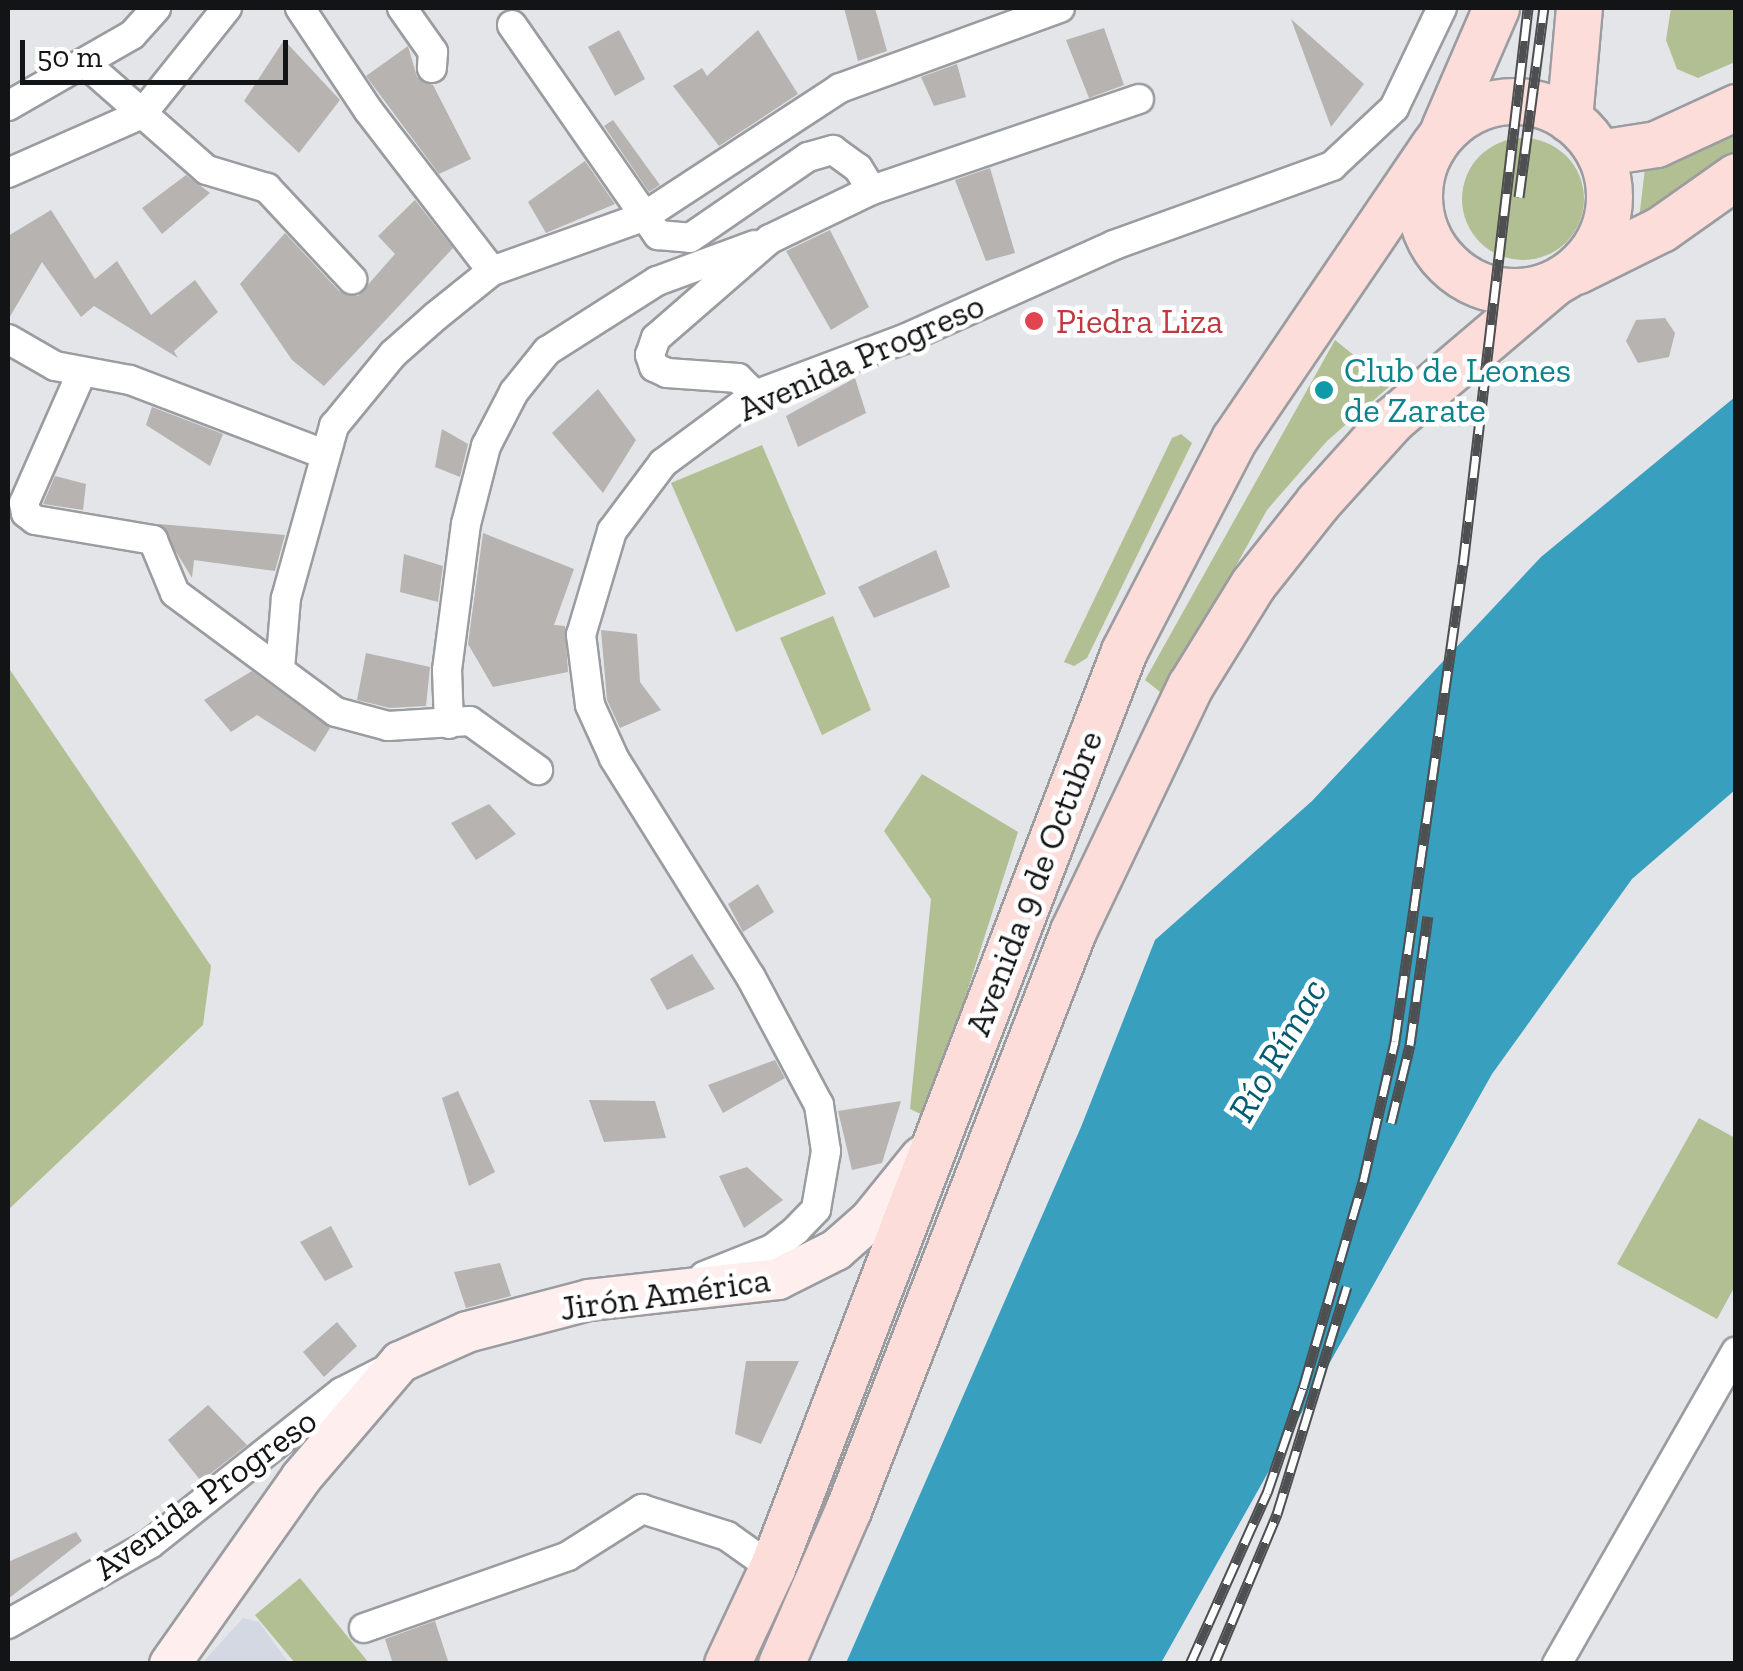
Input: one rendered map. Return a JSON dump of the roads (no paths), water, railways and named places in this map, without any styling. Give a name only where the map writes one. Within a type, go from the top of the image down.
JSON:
[{"type":"main road","points":[[1496,8],[1438,138],[1419,206],[1442,259],[1493,290],[1561,279],[1661,228],[1736,176]]},
{"type":"main road","points":[[1569,119],[1579,8]]},
{"type":"main road","points":[[1438,138],[1491,103],[1545,107],[1569,119],[1598,153],[1608,179],[1606,219],[1589,255],[1561,279]]},
{"type":"main road","points":[[1598,153],[1656,144],[1736,107]]},
{"type":"main road","name":"Avenida 9 de Octubre","points":[[727,1664],[772,1568],[1098,713],[1180,533],[1234,439],[1438,138]]},
{"type":"main road","name":"Avenida 9 de Octubre","points":[[781,1664],[848,1510],[1072,931],[1190,686],[1253,584],[1318,502],[1393,420],[1561,279]]},
{"type":"street","points":[[8,106],[132,35],[156,8]]},
{"type":"street","points":[[8,173],[142,114],[227,8]]},
{"type":"street","points":[[300,8],[368,110],[492,271]]},
{"type":"street","points":[[402,8],[434,52],[432,68]]},
{"type":"street","points":[[280,669],[286,598],[334,426],[358,391],[492,271],[642,216],[840,88],[1060,8]]},
{"type":"street","name":"Avenida Progreso","points":[[654,1295],[772,1249],[816,1209],[826,1182],[820,1105],[750,976],[614,758],[590,705],[580,636],[600,556],[632,500],[663,463],[754,396],[904,339],[1114,246],[1332,166],[1394,108],[1442,8]]},
{"type":"street","points":[[512,25],[658,234],[690,238],[808,157],[834,150],[858,168],[872,190]]},
{"type":"street","points":[[85,63],[208,170],[267,188],[352,279]]},
{"type":"street","points":[[449,724],[447,670],[466,524],[486,446],[514,392],[547,351],[657,281],[770,239],[872,190],[1139,99]]},
{"type":"street","points":[[754,396],[738,378],[667,374],[654,368],[650,354],[656,338],[770,239]]},
{"type":"street","points":[[8,339],[81,374],[130,380],[324,454]]},
{"type":"street","points":[[81,374],[24,503],[26,513],[35,520],[152,540],[175,594],[336,712],[388,726],[470,721],[538,770]]},
{"type":"street","name":"Jirón América","points":[[170,1664],[301,1478],[400,1362],[467,1332],[590,1300],[778,1279],[836,1250],[901,1185],[947,1115]]},
{"type":"street","points":[[1566,1658],[1736,1352]]},
{"type":"street","name":"Avenida Progreso","points":[[8,1624],[150,1544],[342,1392],[400,1362]]},
{"type":"street","points":[[364,1628],[568,1556],[642,1508],[727,1536],[772,1568]]},
{"type":"water","name":"Río Rímac","points":[[1735,397],[1735,790],[1632,879],[1492,1074],[1161,1663],[846,1663],[1081,1127],[1155,940],[1312,801],[1541,557]]},
{"type":"railway","points":[[1190,1664],[1267,1493],[1303,1388],[1363,1182],[1395,1041],[1463,565],[1528,8]]},
{"type":"railway","points":[[1519,197],[1544,8]]},
{"type":"railway","points":[[1391,1123],[1410,1045],[1428,916]]},
{"type":"railway","points":[[1214,1664],[1277,1514],[1347,1287]]},
{"type":"place","name":"Piedra Liza","points":[[1034,321]]},
{"type":"place","name":"Club de Leones de Zarate","points":[[1324,390]]}]
